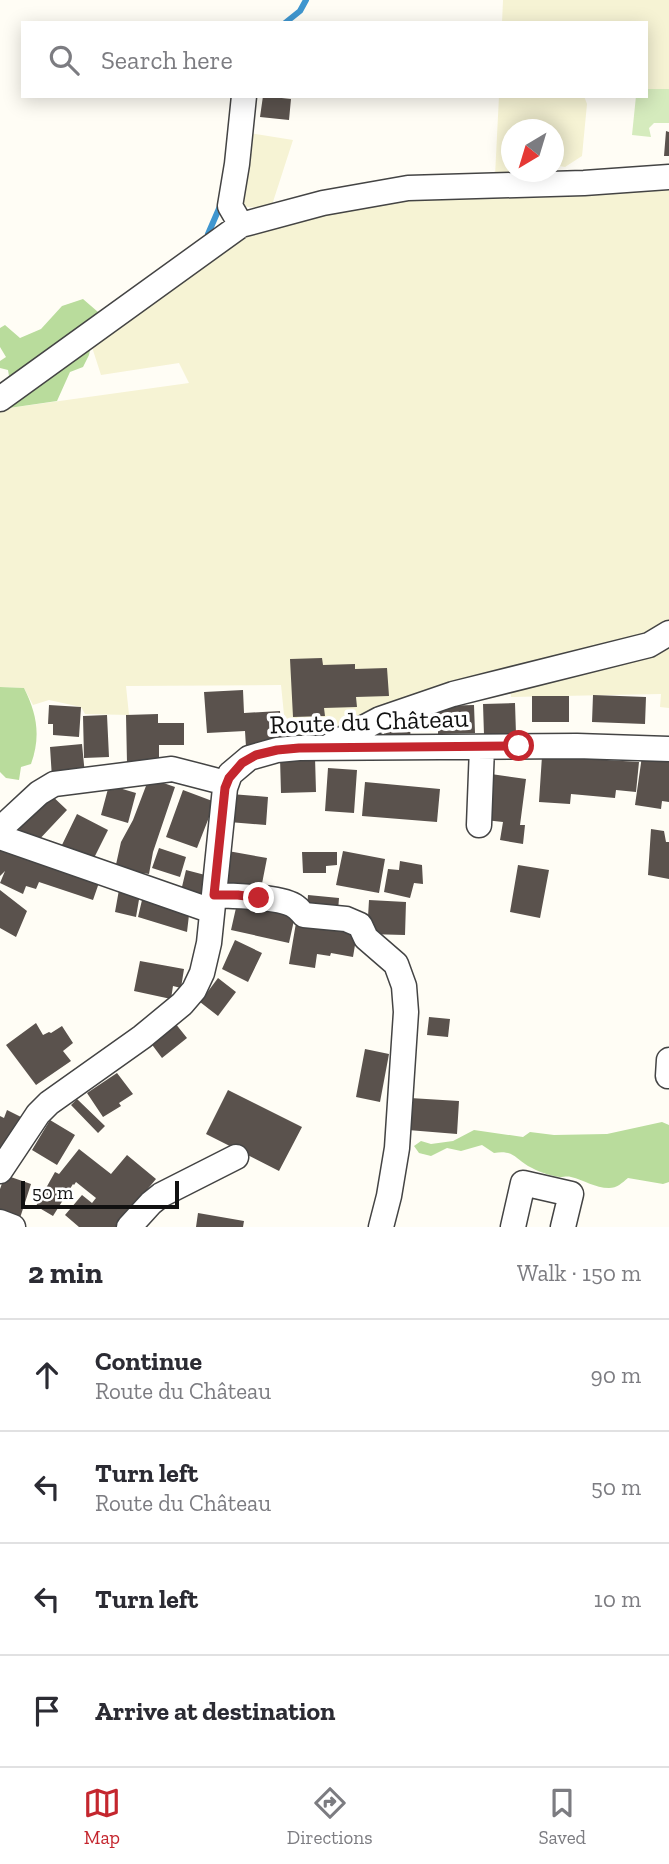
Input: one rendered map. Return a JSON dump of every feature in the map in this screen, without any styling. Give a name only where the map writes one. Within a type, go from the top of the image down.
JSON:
[{"type":"street","points":[[241,225],[230,206],[244,98]]},
{"type":"street","points":[[0,400],[241,225],[323,203],[408,188],[584,183],[669,177]]},
{"type":"street","points":[[327,747],[380,719],[453,694],[649,645],[669,633]]},
{"type":"street","name":"Route du Château","points":[[226,783],[234,770],[249,758],[277,750],[327,747],[577,746],[669,749]]},
{"type":"street","points":[[479,825],[482,747]]},
{"type":"street","points":[[0,829],[39,793],[54,784],[172,769],[226,783],[209,943],[205,966],[194,990],[173,1013],[49,1103],[38,1114],[0,1171]]},
{"type":"street","points":[[0,837],[213,903],[238,895],[259,898],[294,905],[304,915],[346,919],[360,925],[366,938],[396,964],[404,986],[406,1013],[397,1148],[381,1227]]},
{"type":"street","points":[[130,1227],[161,1195],[236,1157]]},
{"type":"street","points":[[513,1227],[523,1183],[570,1194],[563,1227]]},
{"type":"street","points":[[0,1222],[13,1227]]},
{"type":"shaded area","points":[[503,0],[669,0],[669,89],[648,89],[648,21],[502,21]]},
{"type":"shaded area","points":[[499,98],[585,98],[587,104],[582,156],[565,167],[564,119],[501,119],[501,177],[495,176]]},
{"type":"shaded area","points":[[249,133],[293,140],[272,205],[258,208],[239,206]]},
{"type":"shaded area","points":[[669,184],[669,628],[287,744],[281,685],[126,686],[129,715],[85,714],[81,707],[49,700],[33,705],[24,688],[0,687],[0,410],[189,383],[179,363],[101,375],[91,344],[238,240],[361,202]]},
{"type":"shaded area","points":[[669,640],[669,708],[660,707],[661,694],[511,697],[510,684]]},
{"type":"green space","points":[[648,89],[669,89],[669,123],[654,123],[649,128],[651,137],[632,135],[636,98],[648,98]]},
{"type":"green space","points":[[83,299],[98,312],[89,355],[83,367],[70,372],[57,401],[2,409],[10,382],[8,370],[0,368],[0,361],[6,357],[0,347],[0,328],[5,325],[20,338],[41,329],[62,306]]},
{"type":"green space","points":[[0,687],[24,688],[35,716],[37,735],[34,754],[31,764],[21,767],[19,780],[6,778],[0,772]]},
{"type":"green space","points":[[662,1122],[669,1125],[669,1182],[663,1184],[628,1178],[619,1185],[604,1188],[571,1177],[544,1173],[512,1155],[505,1152],[494,1153],[482,1145],[461,1151],[447,1148],[431,1156],[419,1153],[414,1146],[421,1141],[431,1144],[453,1141],[474,1130],[523,1137],[530,1132],[554,1135],[607,1134]]},
{"type":"building","points":[[263,98],[291,99],[289,120],[260,117]]},
{"type":"building","points":[[666,131],[669,132],[669,156],[664,156]]},
{"type":"building","points":[[322,658],[323,665],[355,664],[355,669],[387,668],[389,696],[356,697],[357,707],[324,708],[325,716],[293,717],[290,659]]},
{"type":"building","points":[[243,690],[244,713],[280,711],[282,745],[246,747],[245,731],[207,733],[204,692]]},
{"type":"building","points":[[593,695],[646,697],[645,724],[592,722]]},
{"type":"building","points":[[532,696],[569,696],[569,722],[532,722]]},
{"type":"building","points":[[515,703],[516,734],[484,735],[483,704]]},
{"type":"building","points":[[49,705],[81,707],[79,737],[53,735],[53,724],[48,724]]},
{"type":"building","points":[[474,705],[475,733],[438,734],[438,706]]},
{"type":"building","points":[[158,714],[158,723],[184,723],[184,745],[159,745],[159,762],[127,763],[126,715]]},
{"type":"building","points":[[107,715],[109,757],[84,758],[83,716]]},
{"type":"building","points":[[385,719],[411,720],[410,741],[384,739]]},
{"type":"building","points":[[82,744],[85,775],[52,778],[50,747]]},
{"type":"building","points":[[542,756],[639,762],[636,792],[616,790],[615,798],[571,794],[570,804],[539,802]]},
{"type":"building","points":[[642,756],[669,761],[669,802],[662,801],[661,809],[635,805]]},
{"type":"building","points":[[315,757],[316,792],[281,793],[280,758]]},
{"type":"building","points":[[328,768],[357,770],[354,813],[325,811]]},
{"type":"building","points":[[491,774],[526,779],[520,825],[525,825],[523,844],[500,840],[503,822],[485,820]]},
{"type":"building","points":[[149,778],[175,787],[153,852],[149,874],[115,869],[121,842],[133,820]]},
{"type":"building","points":[[365,782],[440,789],[437,822],[362,816]]},
{"type":"building","points":[[109,785],[136,793],[128,823],[101,815]]},
{"type":"building","points":[[183,790],[215,802],[197,848],[166,837]]},
{"type":"building","points":[[49,793],[67,810],[35,844],[17,827]]},
{"type":"building","points":[[231,794],[268,797],[266,825],[229,822]]},
{"type":"building","points":[[77,814],[108,830],[92,862],[61,847]]},
{"type":"building","points":[[651,829],[664,831],[666,842],[669,842],[669,879],[648,875]]},
{"type":"building","points":[[0,844],[101,877],[93,900],[39,882],[36,889],[26,886],[23,894],[0,883],[5,871],[0,876]]},
{"type":"building","points":[[159,848],[186,857],[180,877],[152,868]]},
{"type":"building","points":[[228,851],[267,858],[260,894],[221,886]]},
{"type":"building","points":[[343,851],[385,859],[379,893],[336,885]]},
{"type":"building","points":[[302,852],[337,852],[337,865],[326,866],[326,873],[303,873]]},
{"type":"building","points":[[400,861],[422,865],[423,884],[414,883],[410,898],[384,892],[388,869],[399,870]]},
{"type":"building","points":[[518,865],[549,870],[540,918],[510,912]]},
{"type":"building","points":[[186,870],[209,876],[204,897],[181,891]]},
{"type":"building","points":[[120,884],[141,888],[136,917],[115,912]]},
{"type":"building","points":[[0,890],[27,911],[16,937],[0,928]]},
{"type":"building","points":[[308,895],[339,898],[338,911],[307,909]]},
{"type":"building","points":[[238,899],[296,911],[289,943],[231,930]]},
{"type":"building","points":[[142,900],[189,915],[187,932],[138,917]]},
{"type":"building","points":[[369,900],[406,902],[405,935],[367,934]]},
{"type":"building","points":[[297,917],[358,927],[353,957],[331,953],[330,956],[317,954],[315,968],[289,964]]},
{"type":"building","points":[[235,940],[262,953],[248,982],[222,969]]},
{"type":"building","points":[[140,961],[184,969],[181,988],[173,986],[171,999],[134,991]]},
{"type":"building","points":[[218,978],[236,992],[218,1016],[200,1002]]},
{"type":"building","points":[[429,1017],[450,1019],[448,1037],[427,1035]]},
{"type":"building","points":[[36,1023],[43,1035],[62,1026],[73,1043],[63,1051],[71,1061],[36,1085],[6,1045]]},
{"type":"building","points":[[175,1023],[187,1038],[162,1058],[150,1042]]},
{"type":"building","points":[[365,1049],[389,1054],[380,1102],[356,1097]]},
{"type":"building","points":[[117,1073],[133,1094],[119,1103],[121,1106],[103,1117],[87,1093]]},
{"type":"building","points":[[228,1090],[302,1127],[279,1171],[206,1134]]},
{"type":"building","points":[[410,1098],[459,1101],[457,1134],[408,1130]]},
{"type":"building","points":[[77,1099],[105,1126],[98,1133],[71,1105]]},
{"type":"building","points":[[7,1110],[23,1118],[0,1158],[0,1116],[4,1118]]},
{"type":"building","points":[[50,1120],[75,1135],[57,1165],[32,1150]]},
{"type":"building","points":[[79,1149],[111,1174],[127,1155],[156,1179],[116,1227],[79,1227],[65,1215],[82,1195],[92,1203],[96,1198],[76,1182],[53,1216],[36,1206],[55,1172],[59,1174]]},
{"type":"building","points":[[5,1175],[31,1184],[20,1218],[0,1211],[0,1189]]},
{"type":"building","points":[[198,1213],[244,1221],[243,1227],[196,1227]]},
{"type":"waterway","points":[[288,21],[300,11],[306,0]]},
{"type":"waterway","points":[[208,234],[221,204]]},
{"type":"route","points":[[259,898],[214,895],[225,788],[234,770],[249,758],[277,750],[299,748],[519,746]]}]
